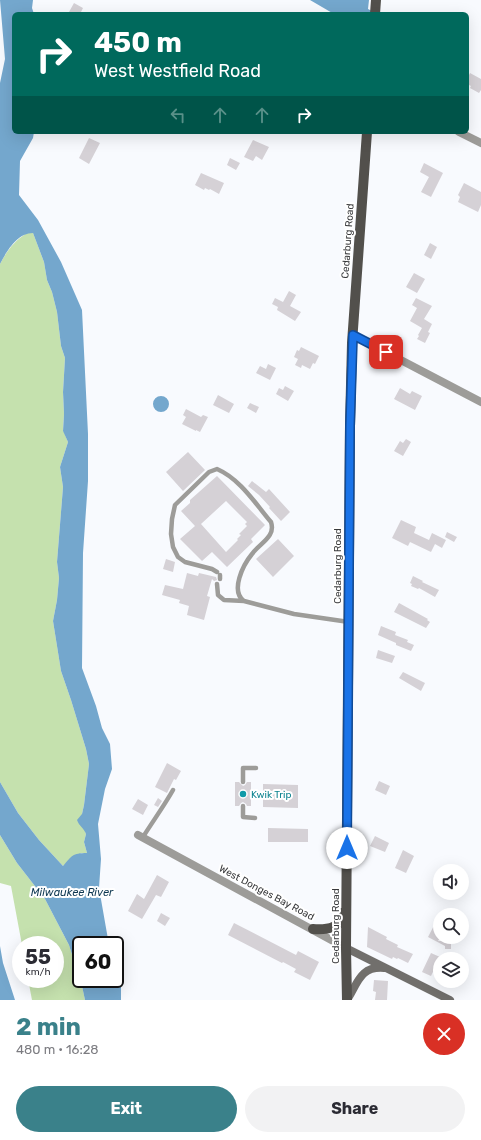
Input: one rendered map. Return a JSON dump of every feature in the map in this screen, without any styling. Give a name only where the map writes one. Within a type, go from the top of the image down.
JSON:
[{"type":"main road","points":[[374,12],[376,0]]},
{"type":"main road","name":"Cedarburg Road","points":[[347,1000],[346,948],[350,426],[353,335],[367,134]]},
{"type":"main road","points":[[313,929],[335,927],[344,917],[347,903]]},
{"type":"street","points":[[463,134],[481,143]]},
{"type":"street","points":[[353,335],[481,402]]},
{"type":"street","name":"West Donges Bay Road","points":[[141,836],[346,948],[450,1000]]},
{"type":"street","points":[[347,1000],[358,980],[365,972],[372,968],[389,969]]},
{"type":"lane","points":[[219,575],[212,569],[181,560],[173,547],[171,534],[172,519],[176,505],[210,472],[217,469],[242,486],[271,522],[273,527],[268,539],[252,554],[240,574],[237,587],[240,599],[244,601]]},
{"type":"lane","points":[[217,584],[218,595],[224,600],[244,601],[294,614],[348,622]]},
{"type":"lane","points":[[243,782],[243,768],[256,768]]},
{"type":"lane","points":[[141,836],[163,807],[173,790]]},
{"type":"lane","points":[[243,806],[243,817],[255,818]]},
{"type":"green space","points":[[27,233],[33,233],[44,262],[47,280],[57,312],[61,346],[65,358],[63,430],[68,442],[60,467],[63,487],[57,562],[59,578],[53,621],[61,671],[86,749],[89,764],[82,814],[86,834],[84,842],[87,853],[81,853],[63,866],[39,840],[18,813],[0,782],[0,264],[11,247],[18,239]]},
{"type":"green space","points":[[0,835],[17,863],[45,899],[69,945],[72,954],[72,988],[82,988],[85,1000],[32,1000],[30,988],[64,988],[64,936],[20,936],[11,886],[0,883]]},
{"type":"water","name":"Milwaukee River","points":[[0,0],[33,0],[32,8],[33,12],[12,12],[12,134],[34,134],[33,138],[20,161],[19,195],[38,220],[61,262],[82,310],[88,434],[88,481],[83,553],[82,668],[96,706],[102,728],[110,744],[112,769],[105,789],[98,824],[101,859],[99,888],[107,936],[72,936],[72,954],[69,945],[45,899],[17,863],[0,835],[0,782],[18,813],[39,840],[63,866],[73,856],[87,853],[84,842],[86,834],[77,820],[82,814],[84,805],[89,764],[86,749],[61,671],[53,621],[59,578],[57,562],[63,487],[60,467],[68,442],[63,431],[65,358],[61,346],[57,312],[52,292],[47,280],[44,262],[33,233],[17,239],[9,248],[0,264],[0,83],[5,59]]},
{"type":"water","points":[[310,0],[369,0],[368,9],[374,12],[331,12]]},
{"type":"water","points":[[161,396],[167,398],[169,404],[167,410],[161,412],[155,410],[153,404],[155,398]]},
{"type":"water","points":[[0,946],[3,963],[15,1000],[0,1000]]},
{"type":"water","name":"Milwaukee River","points":[[82,988],[121,988],[121,1000],[85,1000]]},
{"type":"building","points":[[74,3],[83,8],[81,12],[69,12]]},
{"type":"building","points":[[470,73],[481,79],[481,90],[479,93],[470,88]]},
{"type":"building","points":[[89,138],[100,143],[89,164],[79,158]]},
{"type":"building","points":[[253,140],[269,147],[262,160],[256,156],[253,161],[244,157]]},
{"type":"building","points":[[230,158],[240,163],[236,170],[227,165]]},
{"type":"building","points":[[424,163],[443,173],[431,197],[421,192],[429,177],[420,172]]},
{"type":"building","points":[[201,173],[224,183],[219,194],[210,189],[205,188],[204,190],[195,185]]},
{"type":"building","points":[[464,183],[481,192],[481,205],[478,212],[458,202],[460,197],[458,195]]},
{"type":"building","points":[[430,243],[437,247],[431,259],[424,255]]},
{"type":"building","points":[[414,273],[425,279],[417,293],[406,287]]},
{"type":"building","points":[[289,291],[296,295],[290,306],[301,312],[295,321],[277,310],[278,307],[272,304],[275,298],[283,302]]},
{"type":"building","points":[[416,298],[432,306],[424,319],[432,324],[428,332],[430,333],[425,343],[417,339],[422,328],[410,321],[417,308],[412,305]]},
{"type":"building","points":[[301,347],[319,356],[315,364],[313,363],[310,369],[302,365],[301,368],[295,365],[298,359],[294,357],[297,350],[299,351]]},
{"type":"building","points":[[268,364],[276,368],[270,380],[256,373],[260,366],[266,369]]},
{"type":"building","points":[[285,386],[294,391],[288,401],[276,394],[279,388],[283,390]]},
{"type":"building","points":[[400,388],[410,394],[412,391],[422,396],[415,410],[394,399]]},
{"type":"building","points":[[218,395],[234,404],[229,413],[213,405]]},
{"type":"building","points":[[250,403],[259,407],[256,413],[247,408]]},
{"type":"building","points":[[186,409],[201,417],[203,415],[208,417],[200,432],[182,424],[186,417],[183,415]]},
{"type":"building","points":[[406,439],[411,442],[403,456],[394,451],[400,441],[403,443]]},
{"type":"building","points":[[188,452],[205,470],[183,491],[166,472]]},
{"type":"building","points":[[217,476],[265,525],[251,539],[253,542],[227,567],[212,552],[202,561],[180,539],[195,526],[181,511],[190,503],[190,500]],"holes":[[[226,501],[247,522],[245,524],[247,526],[239,534],[241,535],[237,539],[238,540],[226,552],[201,524]]]},
{"type":"building","points":[[252,481],[266,492],[269,489],[290,512],[281,521],[259,495],[248,486]]},
{"type":"building","points":[[401,520],[416,527],[414,533],[429,540],[432,533],[446,540],[442,548],[435,544],[431,552],[410,542],[408,546],[392,538]]},
{"type":"building","points":[[447,532],[457,537],[454,542],[445,537]]},
{"type":"building","points":[[278,539],[294,556],[273,577],[256,559]]},
{"type":"building","points":[[166,559],[175,562],[173,572],[163,569]]},
{"type":"building","points":[[187,573],[198,576],[199,573],[216,577],[217,580],[214,581],[212,579],[207,596],[210,597],[204,620],[187,615],[189,606],[179,603],[180,600],[162,595],[165,585],[183,589]]},
{"type":"building","points":[[413,576],[439,590],[435,597],[419,588],[418,589],[411,586],[412,584],[410,583]]},
{"type":"building","points":[[399,603],[428,619],[427,620],[430,622],[426,628],[394,612]]},
{"type":"building","points":[[381,626],[396,632],[395,635],[408,640],[407,642],[414,645],[411,651],[378,635]]},
{"type":"building","points":[[378,650],[395,656],[392,663],[376,658]]},
{"type":"building","points":[[403,672],[425,683],[421,691],[399,678]]},
{"type":"building","points":[[167,763],[181,771],[176,780],[174,779],[167,793],[155,787]]},
{"type":"building","points":[[379,781],[390,786],[386,795],[375,790]]},
{"type":"building","name":"Kwik Trip","points":[[235,782],[239,782],[243,786],[247,782],[251,782],[251,806],[247,806],[243,802],[239,806],[235,806]]},
{"type":"building","name":"Kwik Trip","points":[[263,784],[298,785],[298,808],[263,807]]},
{"type":"building","points":[[158,798],[162,801],[158,807],[154,805]]},
{"type":"building","points":[[138,799],[148,805],[143,815],[132,809]]},
{"type":"building","name":"Kwik Trip","points":[[268,828],[308,829],[308,842],[268,842]]},
{"type":"building","points":[[375,836],[389,843],[385,852],[370,846]]},
{"type":"building","points":[[403,850],[414,856],[406,873],[395,868]]},
{"type":"building","points":[[157,875],[169,882],[161,897],[156,895],[142,919],[128,911],[137,894],[144,899]]},
{"type":"building","points":[[161,913],[170,918],[165,926],[157,921]]},
{"type":"building","points":[[234,923],[296,955],[298,951],[319,962],[310,980],[294,972],[296,969],[228,935]]},
{"type":"building","points":[[368,927],[387,937],[386,939],[398,945],[397,947],[413,954],[408,963],[398,958],[393,957],[392,959],[367,947]]},
{"type":"building","points":[[433,927],[433,940],[428,937]]},
{"type":"building","points":[[441,944],[451,944],[451,949],[445,949],[445,946]]},
{"type":"building","points":[[431,953],[433,954],[433,972],[431,976],[422,972]]},
{"type":"building","points":[[374,980],[388,981],[387,1000],[375,1000],[376,992],[373,991]]},
{"type":"place","name":"Kwik Trip","points":[[243,794]]},
{"type":"route","points":[[347,848],[350,426],[353,335],[386,352]]}]
